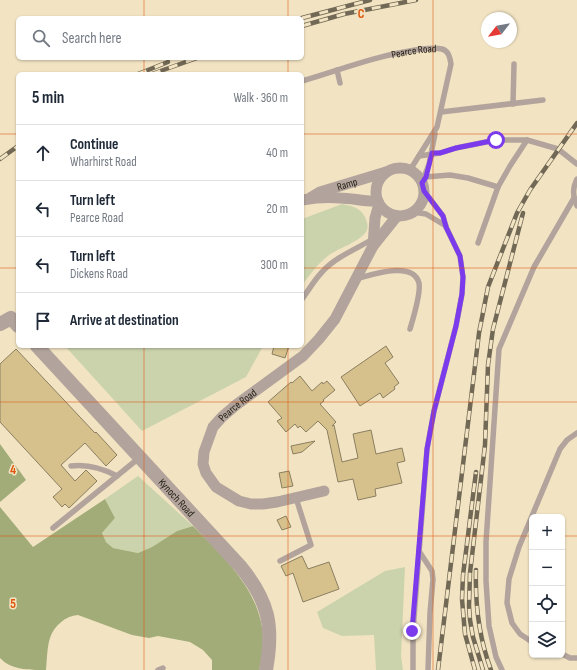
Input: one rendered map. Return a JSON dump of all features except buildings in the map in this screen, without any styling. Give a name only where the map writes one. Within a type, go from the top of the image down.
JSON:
[{"type":"street","points":[[394,168],[410,170],[418,175],[424,184],[423,199],[413,212],[405,216],[397,216],[384,210],[376,196],[376,187],[386,172],[394,168]]},
{"type":"street","name":"Ramp","points":[[306,199],[320,192],[386,172]]},
{"type":"street","name":"Ramp","points":[[306,199],[339,198],[365,202],[379,202]]},
{"type":"street","name":"Pearce Road","points":[[374,242],[375,218],[379,202]]},
{"type":"street","name":"Pearce Road","points":[[324,491],[263,504],[251,504],[239,501],[216,487],[206,473],[203,464],[204,452],[213,427],[222,417],[303,356],[319,339],[335,319],[374,242],[397,216]]},
{"type":"street","name":"Kynoch Road","points":[[39,348],[240,566],[252,581],[262,599],[269,622],[269,651],[266,670]]},
{"type":"lane","name":"Pearce Road","points":[[304,81],[375,58],[424,49],[442,49],[448,52],[451,64],[424,184]]},
{"type":"lane","points":[[513,104],[514,64]]},
{"type":"lane","points":[[337,70],[340,83]]},
{"type":"lane","points":[[441,112],[543,100]]},
{"type":"lane","name":"Pearce Road","points":[[410,170],[435,131]]},
{"type":"lane","points":[[419,156],[440,153],[456,148],[496,140],[527,140],[558,149],[577,164]]},
{"type":"lane","points":[[478,243],[498,186],[527,140]]},
{"type":"lane","points":[[413,670],[412,631],[427,449],[434,411],[456,326],[462,294],[463,277],[460,256],[446,227],[443,216],[424,184],[450,176],[468,178],[498,186]]},
{"type":"lane","points":[[577,179],[574,185],[574,198],[577,206]]},
{"type":"lane","points":[[502,670],[496,657],[489,626],[486,581],[487,527],[499,349],[534,267],[574,198]]},
{"type":"lane","points":[[413,212],[426,214],[446,227]]},
{"type":"lane","points":[[304,297],[317,278],[335,261],[374,242]]},
{"type":"lane","points":[[356,279],[393,270],[410,274],[415,278],[418,283],[419,291],[410,329]]},
{"type":"lane","points":[[529,640],[520,634],[512,623],[506,603],[508,579],[519,547],[560,449],[567,440],[577,433]]},
{"type":"lane","points":[[53,528],[139,458]]},
{"type":"lane","points":[[71,466],[90,466],[107,470],[117,476]]},
{"type":"lane","points":[[280,561],[311,545],[296,498]]},
{"type":"lane","points":[[419,551],[430,567],[433,579],[428,670]]},
{"type":"lane","points":[[565,656],[570,658],[577,658]]},
{"type":"green space","points":[[342,204],[349,205],[361,211],[365,217],[367,228],[366,232],[359,239],[333,252],[325,258],[304,282],[304,218]]},
{"type":"green space","points":[[67,348],[262,348],[246,377],[142,431]]},
{"type":"green space","points":[[0,444],[26,480],[0,502]]},
{"type":"green space","points":[[138,476],[193,526],[177,531],[152,547],[138,553],[113,548],[106,542],[102,533],[115,518],[105,499]]},
{"type":"green space","points":[[105,499],[115,518],[102,533],[106,542],[113,548],[138,553],[152,547],[177,531],[193,526],[223,557],[248,589],[257,607],[262,627],[263,647],[259,670],[212,670],[212,660],[203,650],[190,642],[158,636],[149,638],[132,635],[78,615],[69,617],[54,629],[48,645],[46,670],[15,667],[4,662],[0,658],[0,507],[33,547]]},
{"type":"green space","points":[[405,567],[401,656],[403,670],[376,670],[374,635],[342,636],[323,628],[317,612],[385,571]]},
{"type":"railway","points":[[304,17],[370,0]]},
{"type":"railway","points":[[304,25],[344,14],[416,0]]},
{"type":"railway","points":[[158,72],[191,60]]},
{"type":"railway","points":[[143,72],[168,62]]},
{"type":"railway","points":[[438,670],[479,333],[488,287],[517,213],[530,190],[577,123]]},
{"type":"railway","points":[[0,159],[16,147]]},
{"type":"railway","points":[[483,670],[473,637],[469,606],[470,573],[485,445],[488,365],[493,329],[523,213]]},
{"type":"railway","points":[[475,670],[465,634],[462,599],[463,575],[476,472]]},
{"type":"railway","points":[[476,570],[476,595],[479,621],[483,646],[491,670]]},
{"type":"route","points":[[412,631],[427,449],[434,411],[456,326],[462,294],[463,277],[460,256],[446,227],[443,216],[424,191],[422,183],[426,177],[432,153],[440,153],[456,148],[496,140]]}]
